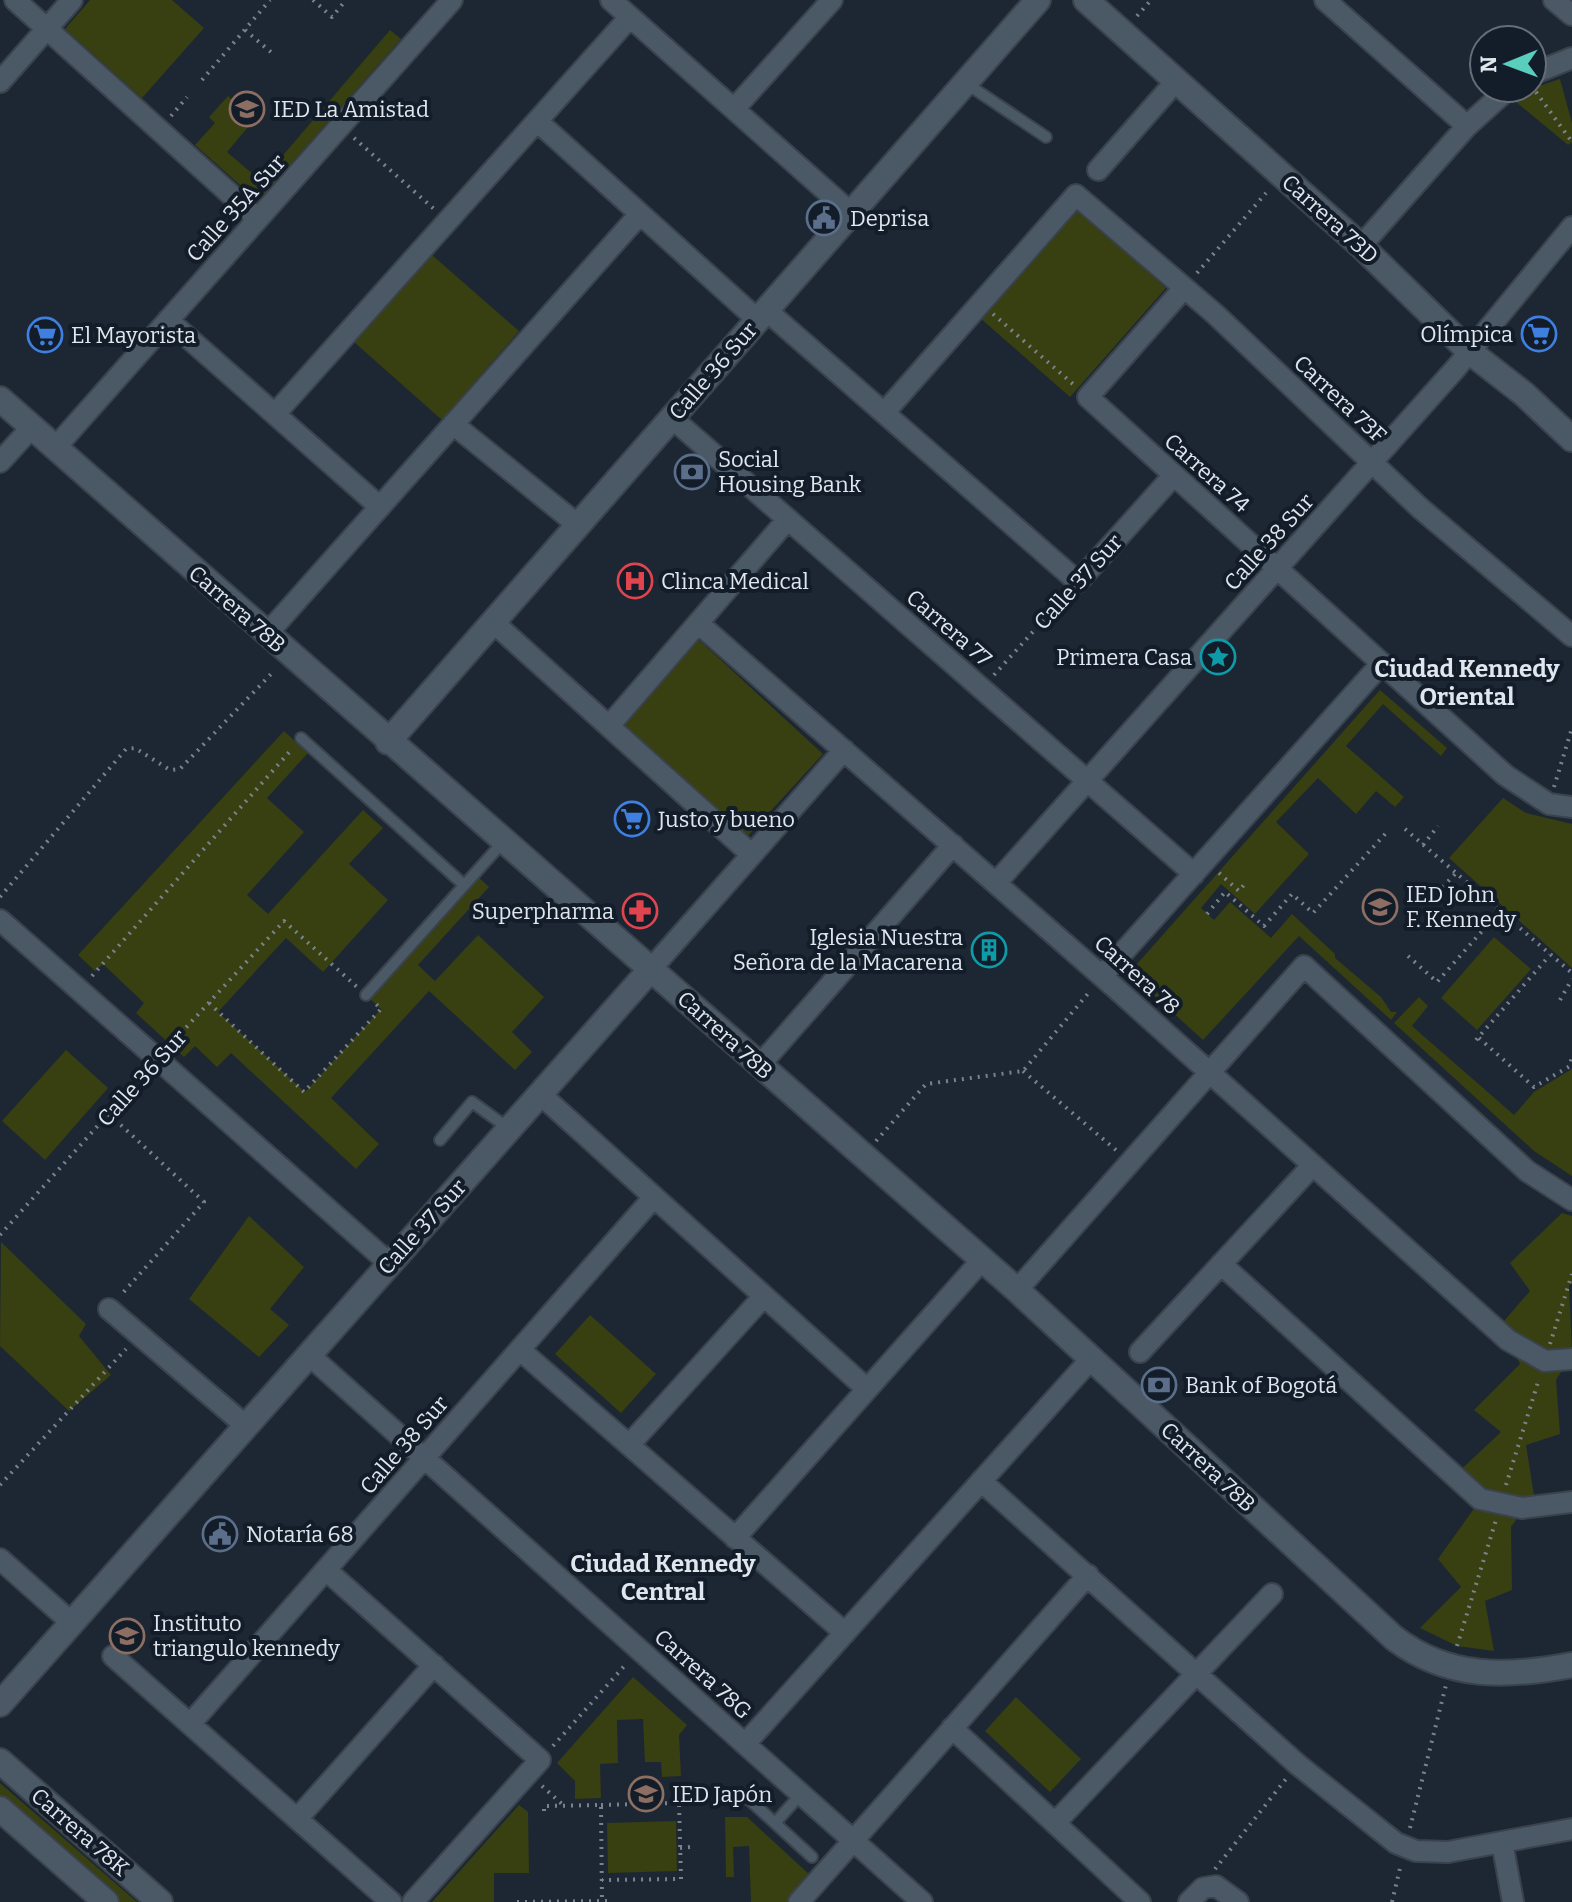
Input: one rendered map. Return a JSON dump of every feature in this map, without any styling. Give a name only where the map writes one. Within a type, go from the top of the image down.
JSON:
[{"type":"street","points":[[15,0],[258,219]]},
{"type":"street","points":[[0,82],[72,0]]},
{"type":"street","name":"Calle 35A Sur","points":[[55,448],[452,0]]},
{"type":"street","points":[[611,0],[851,213]]},
{"type":"street","name":"Calle 36 Sur","points":[[388,742],[1038,0]]},
{"type":"street","name":"Carrera 73D","points":[[1086,0],[1361,246],[1470,352],[1572,439]]},
{"type":"street","points":[[1325,0],[1467,126]]},
{"type":"street","points":[[1554,0],[1572,15]]},
{"type":"street","points":[[734,109],[829,1]]},
{"type":"street","points":[[275,414],[630,17]]},
{"type":"street","points":[[1548,68],[1572,58]]},
{"type":"street","points":[[1098,170],[1177,80]]},
{"type":"street","points":[[1361,246],[1467,126],[1491,104]]},
{"type":"street","points":[[537,121],[640,214],[884,413],[1078,582]]},
{"type":"street","name":"Carrera 73F","points":[[981,303],[1076,195],[1184,288],[1431,518],[1572,636]]},
{"type":"street","points":[[266,635],[640,214]]},
{"type":"street","name":"Calle 38 Sur","points":[[996,883],[1470,352],[1572,227]]},
{"type":"street","points":[[1088,397],[1184,288]]},
{"type":"street","points":[[884,413],[981,303]]},
{"type":"street","points":[[168,320],[380,507]]},
{"type":"street","name":"Carrera 74","points":[[1088,397],[1505,775],[1549,804]]},
{"type":"street","name":"Carrera 78B","points":[[0,399],[1017,1290],[1394,1638],[1421,1657],[1450,1668],[1498,1674],[1572,1665]]},
{"type":"street","name":"Carrera 77","points":[[672,418],[1194,874]]},
{"type":"street","points":[[453,424],[578,525]]},
{"type":"street","points":[[0,462],[32,427]]},
{"type":"street","name":"Calle 37 Sur","points":[[1078,582],[1174,475]]},
{"type":"street","points":[[609,726],[788,519]]},
{"type":"street","points":[[493,622],[751,854]]},
{"type":"street","name":"Carrera 78","points":[[698,623],[1102,976],[1508,1340],[1545,1361]]},
{"type":"street","points":[[1102,976],[1382,663]]},
{"type":"street","name":"Calle 37 Sur","points":[[0,1704],[844,750]]},
{"type":"street","points":[[1549,804],[1572,807]]},
{"type":"street","points":[[759,1066],[953,845]]},
{"type":"street","points":[[0,920],[390,1264]]},
{"type":"street","points":[[1017,1290],[1304,966],[1527,1171],[1572,1200]]},
{"type":"street","points":[[540,1094],[867,1389]]},
{"type":"street","points":[[1140,1352],[1313,1165]]},
{"type":"street","name":"Calle 38 Sur","points":[[190,1724],[654,1197]]},
{"type":"street","points":[[735,1538],[982,1260]]},
{"type":"street","points":[[1221,1264],[1480,1499],[1500,1506],[1522,1508],[1572,1502]]},
{"type":"street","points":[[629,1445],[764,1296]]},
{"type":"street","points":[[109,1309],[246,1426]]},
{"type":"street","points":[[520,1350],[845,1633]]},
{"type":"street","name":"Carrera 78G","points":[[309,1355],[922,1902]]},
{"type":"street","points":[[745,1744],[1091,1359]]},
{"type":"street","points":[[1545,1361],[1572,1359]]},
{"type":"street","points":[[981,1481],[1200,1673],[1297,1764],[1383,1834],[1405,1847],[1427,1852],[1448,1852],[1572,1829]]},
{"type":"street","points":[[0,1559],[72,1623]]},
{"type":"street","points":[[326,1570],[540,1760],[413,1902]]},
{"type":"street","points":[[799,1902],[1088,1575]]},
{"type":"street","points":[[1055,1823],[1272,1594]]},
{"type":"street","points":[[113,1656],[391,1902]]},
{"type":"street","points":[[297,1819],[434,1665]]},
{"type":"street","points":[[952,1728],[1140,1902]]},
{"type":"street","name":"Carrera 78K","points":[[0,1761],[160,1902]]},
{"type":"street","name":"Carrera 78K","points":[[0,1809],[106,1902]]},
{"type":"street","points":[[1502,1842],[1513,1902]]},
{"type":"street","points":[[1189,1902],[1203,1888],[1211,1887],[1222,1889],[1238,1902]]},
{"type":"lane","points":[[967,84],[1046,137]]},
{"type":"lane","points":[[301,738],[464,885]]},
{"type":"lane","points":[[366,995],[503,842]]},
{"type":"lane","points":[[440,1140],[472,1102],[510,1129]]},
{"type":"lane","points":[[743,1794],[812,1857]]},
{"type":"lane","points":[[775,1823],[801,1794]]},
{"type":"path","points":[[313,0],[332,17],[346,0]]},
{"type":"path","points":[[1133,20],[1151,0]]},
{"type":"path","points":[[202,80],[269,1]]},
{"type":"path","points":[[245,30],[272,53]]},
{"type":"path","points":[[165,124],[187,97]]},
{"type":"path","points":[[1545,104],[1572,142]]},
{"type":"path","points":[[341,125],[447,222]]},
{"type":"path","points":[[1184,288],[1266,193]]},
{"type":"path","points":[[981,303],[1088,397]]},
{"type":"path","name":"Calle 37 Sur","points":[[982,688],[1078,582]]},
{"type":"path","points":[[0,897],[126,749],[135,748],[170,770],[180,769],[272,673]]},
{"type":"path","points":[[1549,804],[1572,728]]},
{"type":"path","points":[[82,992],[95,971],[301,738]]},
{"type":"path","points":[[1423,845],[1438,826]]},
{"type":"path","points":[[1405,829],[1572,976],[1560,1000]]},
{"type":"path","points":[[1207,914],[1225,892],[1264,926],[1292,894],[1313,913],[1387,832]]},
{"type":"path","points":[[1215,868],[1239,891],[1247,881]]},
{"type":"path","points":[[1421,894],[1437,893],[1456,873]]},
{"type":"path","points":[[1408,956],[1437,982],[1500,911]]},
{"type":"path","name":"Calle 36 Sur","points":[[0,1235],[284,921],[366,995]]},
{"type":"path","points":[[1550,955],[1478,1039],[1534,1087],[1570,1066],[1572,1056]]},
{"type":"path","points":[[873,1145],[926,1084],[1023,1071],[1102,976]]},
{"type":"path","points":[[209,1003],[304,1092],[381,1009],[366,995]]},
{"type":"path","points":[[1023,1071],[1129,1161]]},
{"type":"path","points":[[109,1114],[204,1202],[109,1309]]},
{"type":"path","points":[[1392,1902],[1450,1668],[1572,1274]]},
{"type":"path","points":[[0,1485],[139,1335]]},
{"type":"path","points":[[540,1760],[639,1650]]},
{"type":"path","points":[[1211,1887],[1216,1863],[1297,1764]]},
{"type":"path","points":[[536,1781],[564,1806]]},
{"type":"path","points":[[635,1797],[635,1804]]},
{"type":"path","points":[[544,1811],[544,1806],[584,1808],[679,1803],[681,1879],[642,1883],[602,1880]]},
{"type":"path","points":[[601,1805],[602,1902]]},
{"type":"path","points":[[680,1848],[691,1847]]},
{"type":"path","points":[[517,1902],[564,1898],[609,1901]]},
{"type":"green space","points":[[90,0],[172,0],[204,28],[142,98],[65,29]]},
{"type":"green space","points":[[390,30],[401,39],[258,201],[195,145],[215,123],[209,117],[228,96],[254,120],[227,152],[261,181]]},
{"type":"green space","points":[[1560,79],[1572,123],[1572,142],[1568,145],[1518,104],[1548,104],[1548,83]]},
{"type":"green space","points":[[1075,207],[1166,288],[1070,397],[979,317]]},
{"type":"green space","points":[[432,255],[519,331],[442,420],[354,342]]},
{"type":"green space","points":[[698,639],[823,754],[746,838],[621,723]]},
{"type":"green space","points":[[1380,690],[1447,748],[1441,756],[1383,704],[1346,746],[1404,797],[1395,807],[1376,791],[1356,814],[1318,778],[1276,822],[1309,854],[1255,914],[1221,884],[1201,908],[1214,920],[1230,902],[1271,938],[1292,914],[1335,954],[1335,958],[1381,997],[1391,1012],[1397,1012],[1391,1020],[1299,936],[1203,1040],[1129,973]]},
{"type":"green space","points":[[284,731],[308,753],[267,798],[304,832],[247,895],[268,914],[363,810],[383,828],[349,864],[388,900],[323,972],[286,938],[218,1012],[305,1092],[381,1009],[366,995],[476,875],[489,887],[418,965],[435,981],[478,935],[544,997],[512,1032],[532,1052],[515,1070],[429,991],[331,1098],[379,1144],[356,1169],[231,1053],[217,1067],[195,1046],[184,1057],[136,1013],[144,1003],[103,964],[95,971],[78,955]]},
{"type":"green space","points":[[1503,798],[1526,813],[1572,824],[1572,968],[1449,858]]},
{"type":"green space","points":[[1494,937],[1531,969],[1477,1030],[1441,998]]},
{"type":"green space","points":[[1419,997],[1428,1006],[1412,1026],[1514,1115],[1534,1092],[1572,1069],[1572,1176],[1534,1151],[1394,1023]]},
{"type":"green space","points":[[66,1050],[108,1088],[45,1160],[2,1121]]},
{"type":"green space","points":[[1562,1213],[1572,1216],[1572,1284],[1569,1285],[1572,1354],[1556,1380],[1560,1434],[1526,1445],[1534,1495],[1511,1527],[1512,1590],[1485,1601],[1494,1651],[1457,1646],[1420,1628],[1461,1587],[1438,1559],[1480,1500],[1452,1478],[1501,1432],[1474,1410],[1520,1364],[1508,1340],[1504,1321],[1530,1291],[1510,1263]]},
{"type":"green space","points":[[249,1216],[304,1267],[270,1309],[289,1325],[259,1357],[189,1299]]},
{"type":"green space","points":[[1,1242],[86,1324],[79,1336],[111,1375],[69,1411],[0,1346]]},
{"type":"green space","points":[[590,1315],[656,1374],[621,1413],[555,1354]]},
{"type":"green space","points":[[633,1677],[687,1725],[679,1735],[681,1776],[662,1777],[661,1762],[645,1762],[643,1719],[617,1720],[618,1763],[600,1764],[601,1798],[575,1799],[575,1781],[557,1763]]},
{"type":"green space","points":[[1016,1697],[1081,1759],[1050,1792],[985,1731]]},
{"type":"green space","points":[[0,1783],[137,1902],[115,1902],[0,1800]]},
{"type":"green space","points":[[519,1805],[528,1812],[529,1873],[494,1873],[494,1902],[432,1902]]},
{"type":"green space","points":[[725,1817],[747,1817],[811,1876],[788,1902],[751,1902],[749,1846],[733,1847],[734,1877],[726,1877]]},
{"type":"green space","points":[[676,1821],[677,1871],[608,1873],[607,1823]]},
{"type":"place","name":"IED La Amistad","points":[[247,109]]},
{"type":"place","name":"Deprisa","points":[[824,218]]},
{"type":"place","name":"Olímpica","points":[[1539,334]]},
{"type":"place","name":"El Mayorista","points":[[45,335]]},
{"type":"place","name":"Social Housing Bank","points":[[692,472]]},
{"type":"place","name":"Clinca Medical","points":[[635,581]]},
{"type":"place","name":"Primera Casa","points":[[1218,657]]},
{"type":"place","name":"Justo y bueno","points":[[632,819]]},
{"type":"place","name":"IED John F. Kennedy","points":[[1380,907]]},
{"type":"place","name":"Superpharma","points":[[640,911]]},
{"type":"place","name":"Iglesia Nuestra Señora de la Macarena","points":[[989,950]]},
{"type":"place","name":"Bank of Bogotá","points":[[1159,1385]]},
{"type":"place","name":"Notaría 68","points":[[220,1534]]},
{"type":"place","name":"Instituto triangulo kennedy","points":[[127,1636]]},
{"type":"place","name":"IED Japón","points":[[646,1794]]},
{"type":"district","name":"Ciudad Kennedy Oriental","points":[[1467,683]]},
{"type":"district","name":"Ciudad Kennedy Central","points":[[663,1578]]}]
